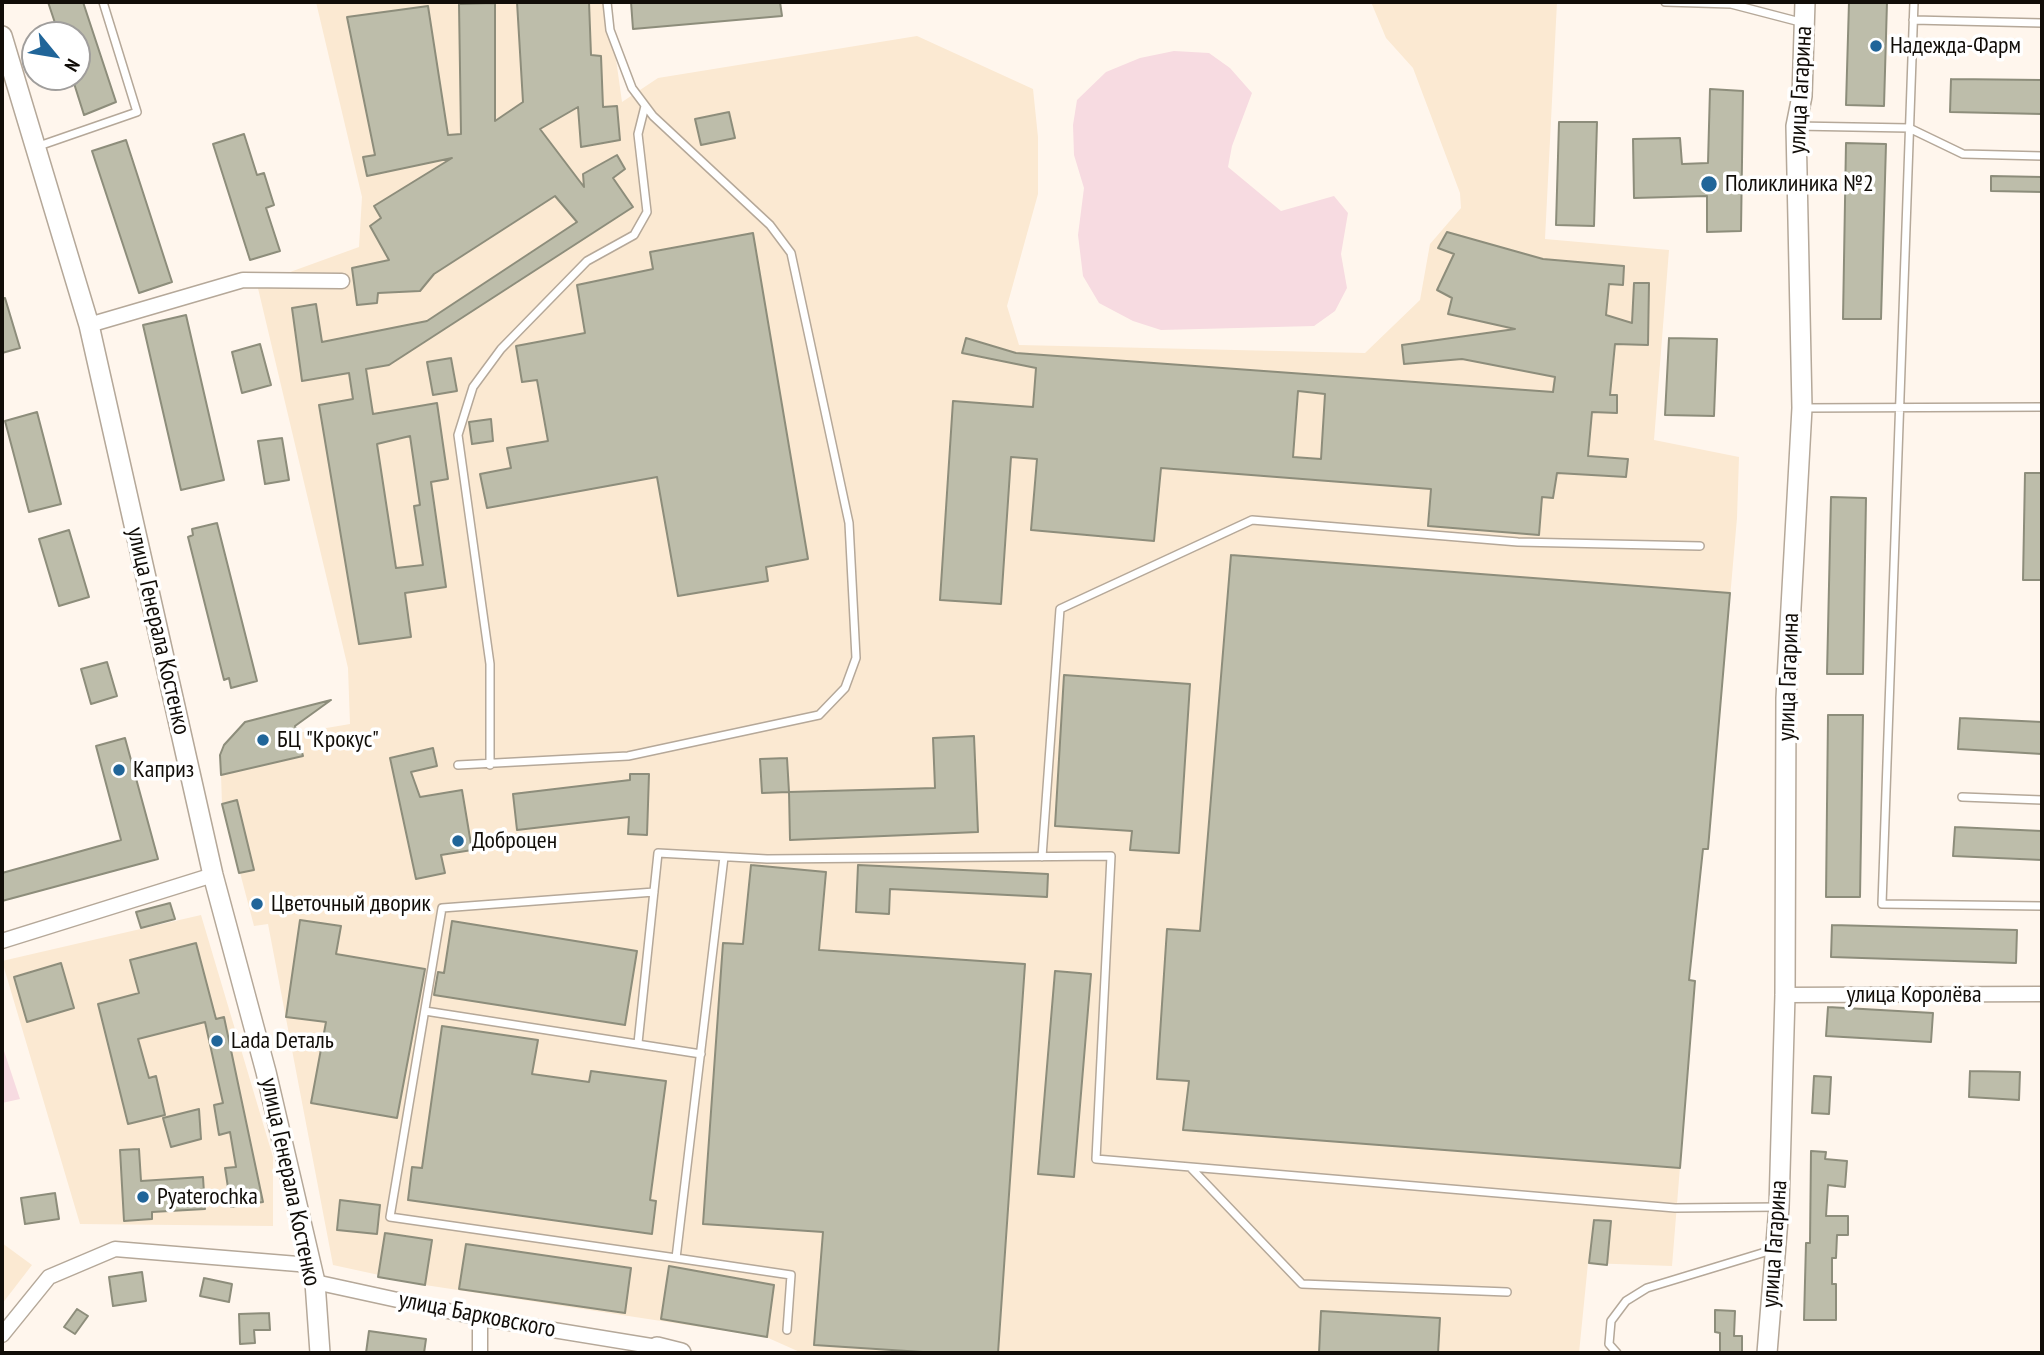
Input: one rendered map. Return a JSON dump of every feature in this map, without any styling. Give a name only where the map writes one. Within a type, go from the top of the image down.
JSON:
[{"type":"street","name":"улица Гагарина","points":[[1767,1353],[1779,1207],[1785,995],[1786,698],[1802,408],[1796,127],[1802,96],[1805,2]]},
{"type":"street","name":"улица Генерала Костенко","points":[[2,36],[89,325],[213,875],[266,1072],[312,1274],[320,1353]]},
{"type":"street","points":[[89,325],[243,280],[342,281]]},
{"type":"street","points":[[2,941],[213,875]]},
{"type":"street","name":"улица Королёва","points":[[1785,995],[2042,994]]},
{"type":"street","name":"улица Барковского","points":[[2,1335],[50,1277],[115,1249],[312,1274],[480,1318],[681,1353]]},
{"type":"street","points":[[480,1318],[480,1353]]},
{"type":"lane","points":[[36,147],[137,112],[103,2]]},
{"type":"lane","points":[[458,765],[628,757],[818,715],[845,688],[856,658],[849,523],[791,253],[769,225],[694,157],[645,106],[632,88],[610,30],[607,2]]},
{"type":"lane","points":[[1665,2],[1731,4],[1804,23]]},
{"type":"lane","points":[[1914,2],[1882,904],[2042,906]]},
{"type":"lane","points":[[1913,20],[2042,23]]},
{"type":"lane","points":[[490,765],[490,664],[458,435],[473,387],[501,349],[587,261],[634,234],[647,212],[638,134],[645,106]]},
{"type":"lane","points":[[1796,127],[1909,128],[1963,155],[2042,156]]},
{"type":"lane","points":[[1802,408],[2042,407]]},
{"type":"lane","points":[[1042,857],[1060,609],[1252,520],[1518,542],[1700,546]]},
{"type":"lane","points":[[1962,797],[2042,800]]},
{"type":"lane","points":[[638,1043],[659,853],[724,857],[1111,856],[1096,1159],[1675,1208],[1779,1207]]},
{"type":"lane","points":[[676,1258],[724,857]]},
{"type":"lane","points":[[654,892],[442,908],[390,1217],[791,1275],[787,1329]]},
{"type":"lane","points":[[425,1010],[701,1054]]},
{"type":"lane","points":[[1191,1167],[1302,1284],[1507,1292]]},
{"type":"lane","points":[[1617,1353],[1609,1344],[1611,1321],[1626,1301],[1647,1288],[1776,1248]]},
{"type":"shaded area","points":[[316,2],[608,2],[622,102],[658,78],[917,36],[1033,89],[1038,137],[1038,194],[1007,306],[1019,345],[1365,353],[1420,300],[1430,244],[1461,208],[1460,193],[1413,68],[1386,38],[1371,2],[1557,2],[1545,239],[1669,250],[1654,440],[1739,457],[1737,518],[1708,849],[1703,849],[1689,980],[1695,981],[1672,1266],[1588,1263],[1579,1353],[802,1353],[766,1337],[425,1285],[333,1265],[268,924],[254,926],[222,804],[221,775],[303,756],[297,733],[350,724],[348,668],[257,284],[359,247],[362,197]]},
{"type":"shaded area","points":[[1174,51],[1209,53],[1230,68],[1252,93],[1232,146],[1228,167],[1281,211],[1334,196],[1348,213],[1341,254],[1347,288],[1335,311],[1314,326],[1161,330],[1133,321],[1099,303],[1083,276],[1078,235],[1084,188],[1074,155],[1073,125],[1077,100],[1106,72],[1140,58]]},
{"type":"shaded area","points":[[201,915],[273,1157],[273,1226],[80,1224],[2,961]]},
{"type":"shaded area","points":[[2,1045],[20,1099],[2,1103]]},
{"type":"shaded area","points":[[2,1243],[32,1265],[2,1304]]},
{"type":"building","points":[[48,2],[83,2],[89,21],[54,21]]},
{"type":"building","points":[[517,2],[589,2],[591,55],[601,56],[603,107],[617,106],[620,140],[581,147],[578,107],[540,129],[584,187],[583,174],[617,155],[625,169],[613,178],[633,207],[389,365],[366,369],[373,414],[437,403],[448,479],[431,482],[446,587],[405,593],[411,637],[359,644],[319,405],[353,399],[349,373],[302,381],[292,308],[316,304],[322,342],[427,321],[577,222],[555,196],[434,274],[420,291],[378,293],[377,303],[357,305],[352,268],[389,260],[370,226],[381,218],[374,206],[452,158],[367,176],[363,157],[375,155],[347,17],[428,6],[448,135],[461,134],[459,4],[495,3],[495,121],[523,102]],"holes":[[[410,436],[420,505],[414,506],[423,565],[396,568],[377,444]]]},
{"type":"building","points":[[631,2],[780,2],[782,16],[633,29]]},
{"type":"building","points":[[1849,2],[1887,2],[1884,106],[1846,105]]},
{"type":"building","points":[[91,26],[116,102],[84,115],[76,91],[91,91]]},
{"type":"building","points":[[1951,79],[2042,80],[2042,114],[1950,112]]},
{"type":"building","points":[[1710,89],[1743,91],[1741,231],[1707,232],[1707,196],[1634,198],[1633,139],[1680,138],[1682,164],[1708,163]]},
{"type":"building","points":[[729,112],[735,138],[701,145],[695,119]]},
{"type":"building","points":[[1559,122],[1597,122],[1594,226],[1556,225]]},
{"type":"building","points":[[244,134],[257,175],[264,173],[274,205],[266,208],[280,251],[250,260],[213,144]]},
{"type":"building","points":[[126,140],[172,282],[139,293],[92,151]]},
{"type":"building","points":[[1846,143],[1886,144],[1881,319],[1843,319]]},
{"type":"building","points":[[1991,176],[2042,177],[2042,192],[1991,191]]},
{"type":"building","points":[[1447,232],[1543,259],[1624,266],[1623,285],[1609,284],[1606,315],[1632,323],[1634,283],[1649,283],[1648,345],[1615,344],[1610,395],[1617,395],[1617,413],[1592,412],[1588,456],[1628,459],[1626,477],[1557,473],[1553,498],[1542,497],[1539,535],[1428,526],[1431,489],[1161,468],[1154,541],[1031,530],[1037,459],[1011,457],[1001,604],[940,600],[953,401],[1033,407],[1036,368],[962,353],[966,338],[1016,353],[1553,392],[1555,377],[1462,359],[1404,364],[1402,345],[1515,329],[1448,314],[1452,298],[1437,290],[1454,254],[1438,248]],"holes":[[[1298,391],[1325,394],[1321,459],[1293,457]]]},
{"type":"building","points":[[753,233],[808,559],[766,567],[768,581],[678,596],[657,477],[487,508],[480,474],[511,468],[507,448],[548,441],[537,380],[522,382],[516,346],[585,333],[577,285],[653,269],[650,252]]},
{"type":"building","points":[[5,298],[20,348],[2,353],[2,299]]},
{"type":"building","points":[[186,315],[224,480],[181,490],[143,325]]},
{"type":"building","points":[[1669,338],[1717,339],[1714,416],[1665,415]]},
{"type":"building","points":[[260,344],[271,385],[242,393],[232,352]]},
{"type":"building","points":[[451,358],[457,391],[433,395],[427,362]]},
{"type":"building","points":[[37,412],[61,504],[29,512],[5,421]]},
{"type":"building","points":[[491,419],[493,441],[472,444],[469,422]]},
{"type":"building","points":[[282,438],[289,480],[265,484],[258,441]]},
{"type":"building","points":[[2025,473],[2042,473],[2042,580],[2023,580]]},
{"type":"building","points":[[1831,497],[1866,498],[1863,674],[1827,674]]},
{"type":"building","points":[[217,523],[257,681],[231,688],[229,678],[224,680],[188,537],[193,535],[192,529]]},
{"type":"building","points":[[69,530],[89,597],[59,606],[39,539]]},
{"type":"building","points":[[1231,555],[1730,593],[1708,849],[1703,849],[1689,980],[1695,981],[1680,1168],[1183,1130],[1189,1081],[1157,1079],[1167,929],[1200,931]]},
{"type":"building","points":[[107,662],[117,696],[91,704],[81,669]]},
{"type":"building","points":[[1064,675],[1190,684],[1179,853],[1130,850],[1132,831],[1055,826]]},
{"type":"building","name":"БЦ \"Крокус\"","points":[[331,700],[295,726],[303,756],[221,775],[220,755],[224,745],[245,722]]},
{"type":"building","points":[[1828,715],[1863,715],[1860,897],[1826,897]]},
{"type":"building","points":[[1960,718],[2042,722],[2042,754],[1958,749]]},
{"type":"building","points":[[974,736],[978,832],[790,840],[789,792],[935,788],[933,738]]},
{"type":"building","points":[[125,738],[158,859],[2,901],[2,873],[121,840],[96,746]]},
{"type":"building","points":[[433,748],[437,766],[411,772],[420,797],[462,790],[472,850],[441,855],[445,873],[416,879],[390,758]]},
{"type":"building","points":[[787,758],[789,792],[762,793],[760,759]]},
{"type":"building","points":[[630,774],[649,774],[647,835],[628,834],[629,817],[517,830],[513,794],[630,780]]},
{"type":"building","points":[[237,800],[254,870],[239,873],[222,804]]},
{"type":"building","points":[[1955,827],[2042,831],[2042,860],[1953,856]]},
{"type":"building","points":[[751,865],[826,872],[819,950],[1025,964],[998,1353],[938,1353],[814,1345],[823,1232],[703,1224],[723,943],[743,944]]},
{"type":"building","points":[[858,865],[1048,874],[1047,897],[890,889],[889,914],[856,912]]},
{"type":"building","points":[[170,903],[175,919],[141,928],[136,912]]},
{"type":"building","points":[[300,920],[341,926],[336,954],[425,969],[397,1118],[311,1103],[326,1022],[286,1017]]},
{"type":"building","points":[[452,921],[637,951],[625,1025],[434,995],[438,972],[444,973]]},
{"type":"building","points":[[1832,925],[2017,930],[2016,963],[1831,957]]},
{"type":"building","points":[[196,943],[216,1019],[224,1017],[263,1202],[231,1207],[225,1168],[236,1167],[230,1132],[219,1135],[214,1105],[223,1103],[205,1022],[138,1039],[149,1078],[156,1076],[165,1115],[128,1124],[98,1004],[139,993],[130,960]]},
{"type":"building","points":[[61,963],[74,1008],[27,1022],[14,977]]},
{"type":"building","points":[[1055,971],[1091,974],[1074,1177],[1038,1174]]},
{"type":"building","points":[[1828,1007],[1933,1013],[1931,1042],[1826,1036]]},
{"type":"building","points":[[442,1026],[538,1040],[532,1074],[589,1082],[591,1071],[666,1081],[650,1200],[656,1201],[652,1234],[408,1200],[412,1167],[422,1168]]},
{"type":"building","points":[[1970,1071],[2020,1072],[2019,1100],[1969,1097]]},
{"type":"building","points":[[1814,1076],[1831,1077],[1829,1114],[1812,1113]]},
{"type":"building","points":[[199,1109],[201,1139],[171,1147],[163,1118]]},
{"type":"building","points":[[139,1149],[141,1181],[203,1177],[205,1209],[152,1212],[152,1219],[124,1221],[120,1150]]},
{"type":"building","points":[[1811,1151],[1826,1152],[1825,1159],[1847,1161],[1845,1187],[1828,1185],[1826,1216],[1848,1216],[1848,1235],[1837,1235],[1836,1258],[1832,1258],[1832,1284],[1836,1284],[1836,1320],[1804,1320],[1806,1243],[1810,1243]]},
{"type":"building","points":[[55,1193],[59,1219],[25,1224],[21,1198]]},
{"type":"building","points":[[340,1200],[380,1205],[377,1234],[337,1230]]},
{"type":"building","points":[[1594,1220],[1611,1221],[1607,1265],[1589,1263]]},
{"type":"building","points":[[385,1233],[432,1240],[425,1285],[378,1277]]},
{"type":"building","points":[[466,1244],[631,1268],[625,1313],[459,1289]]},
{"type":"building","points":[[669,1266],[774,1285],[767,1337],[661,1319]]},
{"type":"building","points":[[142,1272],[146,1301],[113,1306],[109,1277]]},
{"type":"building","points":[[204,1278],[232,1284],[229,1302],[200,1296]]},
{"type":"building","points":[[77,1309],[88,1316],[75,1334],[64,1327]]},
{"type":"building","points":[[1715,1310],[1735,1311],[1734,1336],[1742,1336],[1742,1353],[1720,1353],[1720,1333],[1715,1332]]},
{"type":"building","points":[[1321,1311],[1440,1318],[1438,1353],[1319,1353]]},
{"type":"building","points":[[269,1313],[270,1330],[254,1330],[255,1343],[240,1344],[239,1314]]},
{"type":"building","points":[[369,1331],[426,1339],[424,1353],[366,1353]]},
{"type":"place","name":"Надежда-Фарм","points":[[1876,46]]},
{"type":"place","name":"Поликлиника №2","points":[[1709,184]]},
{"type":"place","name":"БЦ \"Крокус\"","points":[[263,740]]},
{"type":"place","name":"Каприз","points":[[119,770]]},
{"type":"place","name":"Доброцен","points":[[458,841]]},
{"type":"place","name":"Цветочный дворик","points":[[257,904]]},
{"type":"place","name":"Lada Dеталь","points":[[217,1041]]},
{"type":"place","name":"Pyaterochka","points":[[143,1197]]}]
